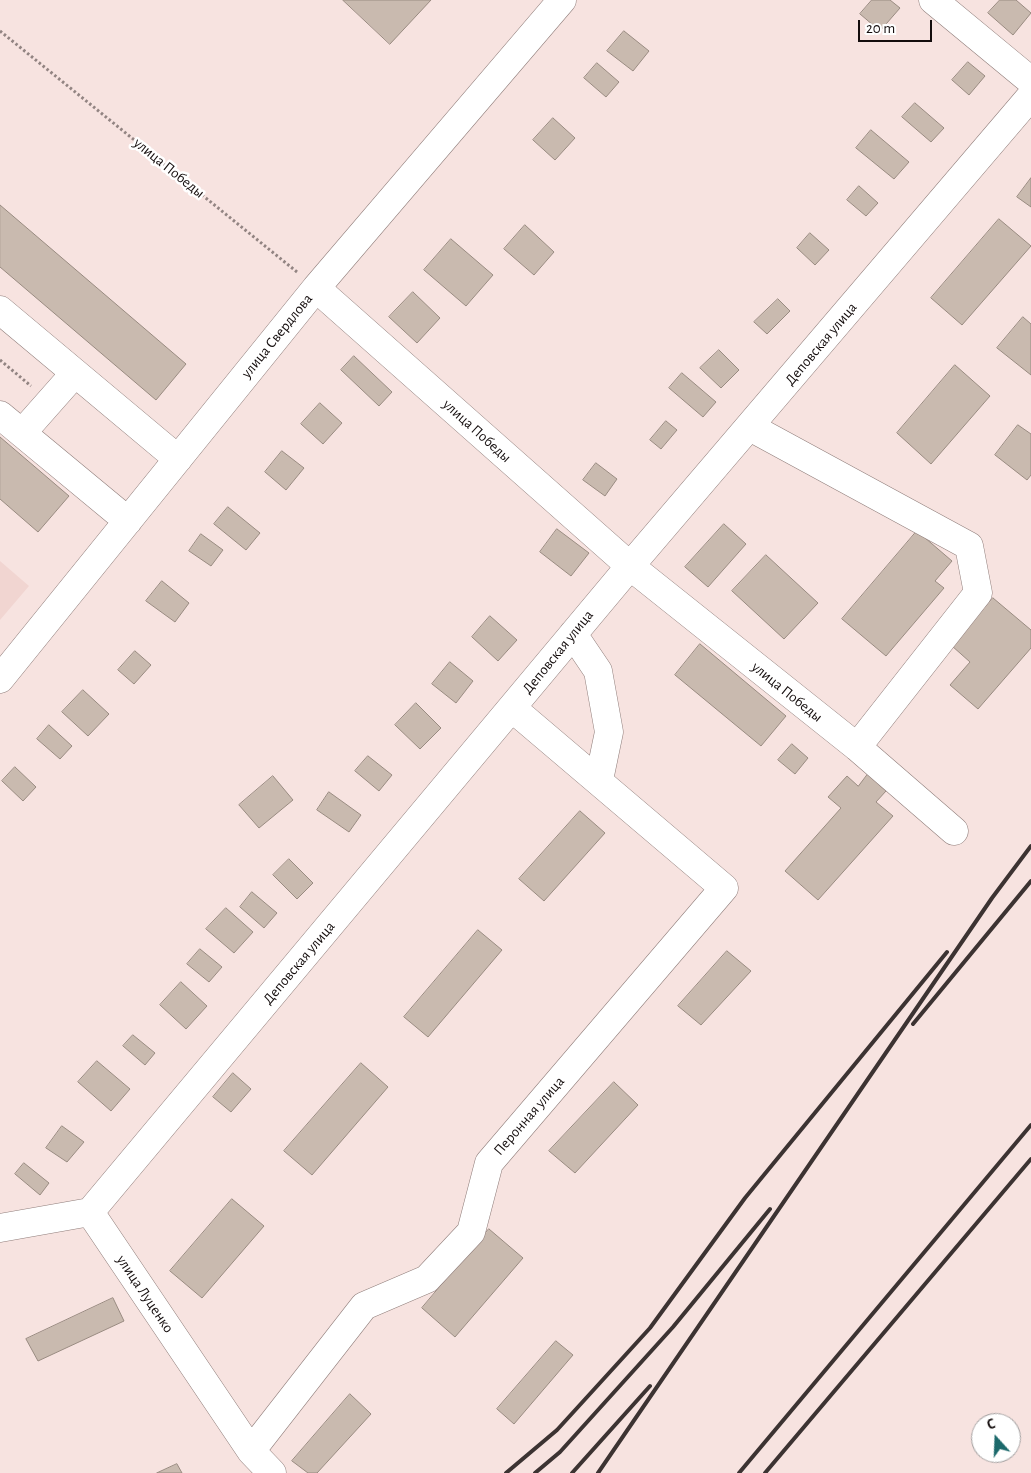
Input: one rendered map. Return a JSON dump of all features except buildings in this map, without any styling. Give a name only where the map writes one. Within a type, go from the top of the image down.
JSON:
[{"type":"street","name":"улица Свердлова","points":[[0,679],[316,288],[562,0]]},
{"type":"street","points":[[933,0],[1031,81]]},
{"type":"street","name":"Деповская улица","points":[[90,1212],[630,566],[1031,96]]},
{"type":"street","name":"улица Победы","points":[[316,288],[630,566],[857,747],[954,831]]},
{"type":"street","points":[[0,310],[178,459]]},
{"type":"street","points":[[22,433],[75,373]]},
{"type":"street","points":[[0,415],[128,521]]},
{"type":"street","points":[[750,427],[969,546],[978,593],[857,747]]},
{"type":"street","points":[[512,708],[600,780],[609,732],[598,671],[574,634]]},
{"type":"street","name":"Перонная улица","points":[[251,1451],[364,1306],[427,1279],[472,1232],[489,1163],[724,888],[600,780]]},
{"type":"street","points":[[0,1228],[90,1212]]},
{"type":"street","name":"улица Луценко","points":[[90,1212],[251,1451],[272,1473]]},
{"type":"path","name":"улица Победы","points":[[0,31],[316,288]]},
{"type":"path","points":[[0,360],[51,402]]},
{"type":"shaded area","points":[[0,561],[29,586],[0,620]]},
{"type":"railway","points":[[598,1473],[992,898],[1031,846]]},
{"type":"railway","points":[[913,1024],[1031,881]]},
{"type":"railway","points":[[506,1473],[557,1430],[650,1328],[745,1198],[947,952]]},
{"type":"railway","points":[[739,1473],[1031,1125]]},
{"type":"railway","points":[[765,1473],[1031,1159]]},
{"type":"railway","points":[[535,1473],[560,1452],[673,1327],[770,1209]]},
{"type":"railway","points":[[572,1473],[650,1386]]}]
